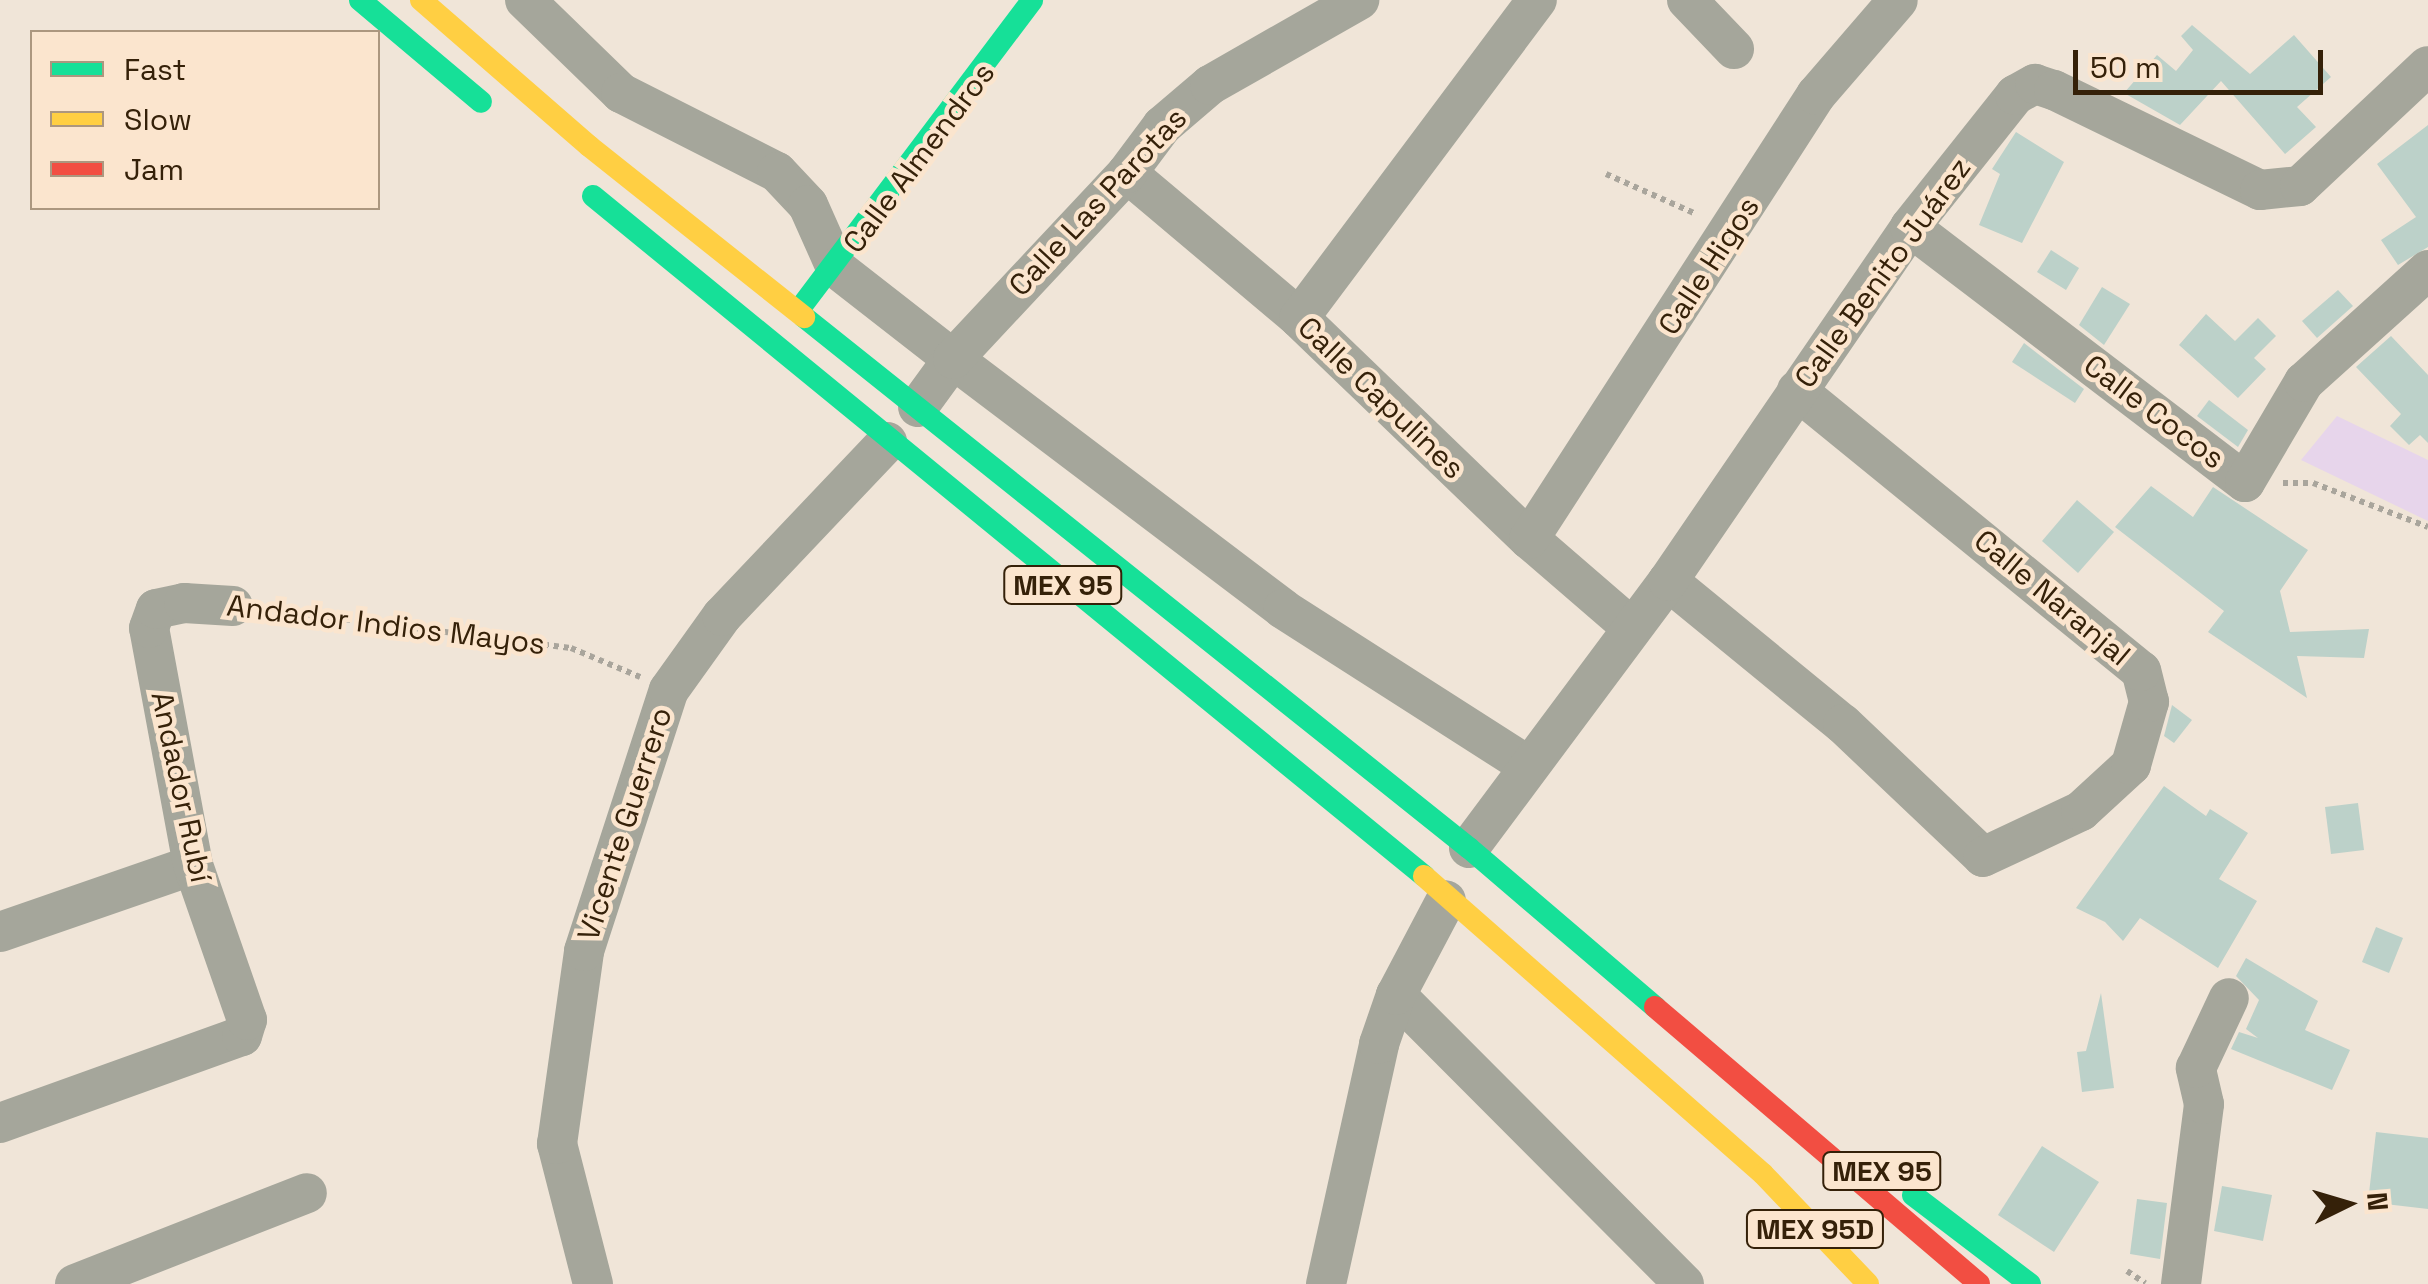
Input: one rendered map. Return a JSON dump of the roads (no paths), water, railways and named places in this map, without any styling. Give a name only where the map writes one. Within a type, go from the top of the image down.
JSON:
[{"type":"main road","points":[[360,0],[497,115]]},
{"type":"main road","name":"MEX 95","points":[[421,0],[588,146],[1469,848],[1729,1066],[1826,1126],[2030,1284]]},
{"type":"main road","name":"Calle Almendros","points":[[798,311],[836,268],[1032,0]]},
{"type":"main road","name":"MEX 95","points":[[572,178],[886,442],[1446,900],[1889,1284]]},
{"type":"main road","name":"MEX 95D","points":[[1729,1066],[1979,1284]]},
{"type":"main road","name":"MEX 95D","points":[[1762,1174],[1868,1284]]},
{"type":"street","points":[[525,0],[620,93],[777,172],[808,205],[836,268],[952,360],[1283,608],[1527,765]]},
{"type":"street","name":"Calle Las Parotas","points":[[918,407],[952,360],[1127,173],[1162,126],[1210,84],[1358,0]]},
{"type":"street","points":[[1299,318],[1537,0]]},
{"type":"street","points":[[1687,0],[1734,50]]},
{"type":"street","name":"Calle Higos","points":[[1529,540],[1734,231],[1816,94],[1898,0]]},
{"type":"street","name":"Calle Benito Juárez","points":[[1469,848],[1527,765],[1668,581],[1910,227],[2015,95],[2035,84],[2260,190],[2300,186],[2428,66]]},
{"type":"street","name":"Calle Capulines","points":[[1127,173],[1299,318],[1529,540],[1632,627]]},
{"type":"street","name":"Calle Cocos","points":[[1910,227],[2245,482],[2304,382],[2428,270]]},
{"type":"street","name":"Calle Naranjal","points":[[1668,581],[1842,724],[1983,858],[2081,811],[2131,765],[2150,702],[2141,671],[1797,390]]},
{"type":"street","name":"Vicente Guerrero","points":[[592,1284],[557,1144],[584,952],[669,690],[722,616],[886,442]]},
{"type":"street","name":"Andador Indios Mayos","points":[[156,609],[184,602],[233,606]]},
{"type":"street","name":"Andador Rubí","points":[[0,1123],[245,1028],[193,865],[148,628],[156,609]]},
{"type":"street","points":[[0,932],[193,865]]},
{"type":"street","points":[[1326,1284],[1378,1044],[1396,995],[1446,900]]},
{"type":"street","points":[[1396,995],[1684,1284]]},
{"type":"street","points":[[2181,1284],[2204,1104],[2196,1068],[2229,998]]},
{"type":"street","points":[[75,1284],[307,1193]]}]
